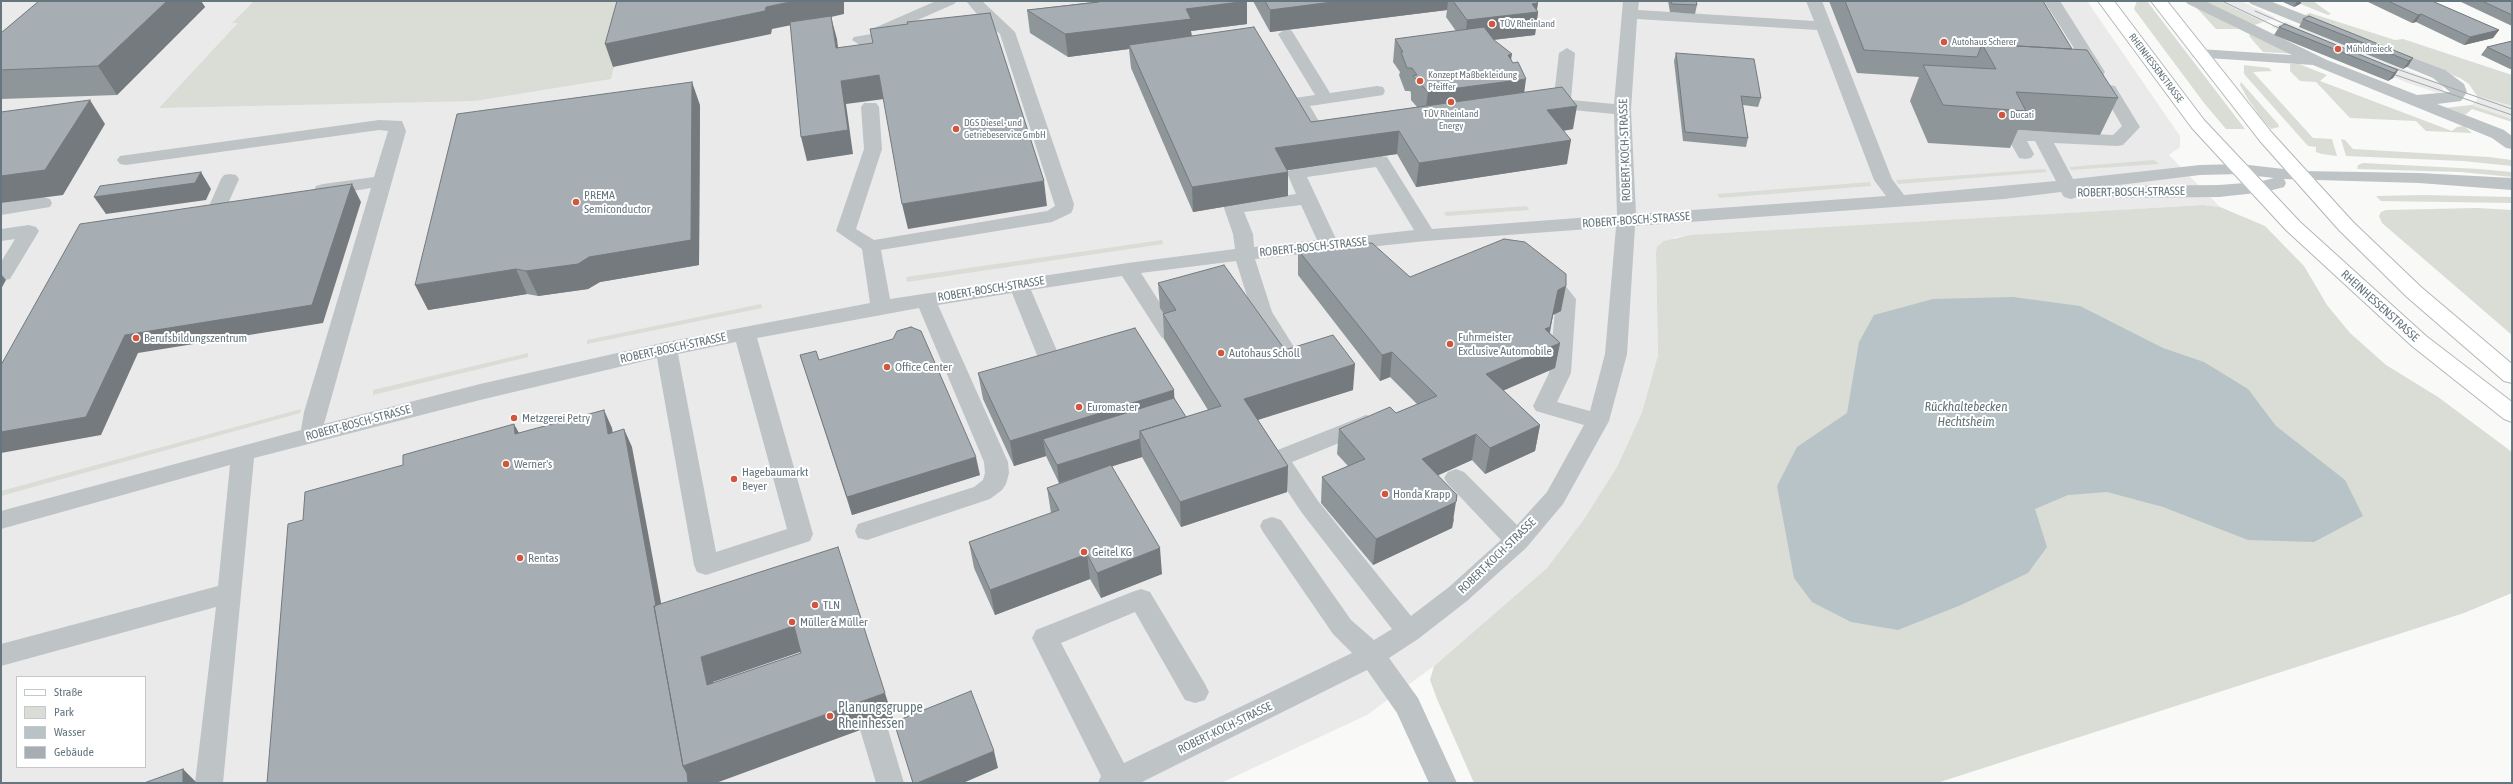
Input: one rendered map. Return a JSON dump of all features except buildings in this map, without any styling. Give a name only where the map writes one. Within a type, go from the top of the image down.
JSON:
[{"type":"main road","name":"RHEINHESSENSTRASSE","points":[[2106,1],[2198,124],[2293,226],[2419,341],[2512,414]]},
{"type":"main road","points":[[2159,1],[2199,54],[2266,137],[2346,226],[2409,287],[2512,376]]},
{"type":"street","points":[[920,32],[860,47],[949,1]]},
{"type":"street","points":[[870,106],[873,149],[846,231],[872,246],[1052,216],[1064,209],[1065,204],[1007,32],[981,10],[974,1]]},
{"type":"street","points":[[1814,1],[1883,180],[1899,201]]},
{"type":"street","points":[[2052,1],[2097,72]]},
{"type":"street","points":[[2193,1],[2321,63],[2410,100],[2498,134],[2512,144]]},
{"type":"street","points":[[2256,1],[2347,37]]},
{"type":"street","points":[[1631,8],[1823,26]]},
{"type":"street","name":"ROBERT-KOCH-STRASSE","points":[[1115,782],[1372,655],[1409,632],[1458,594],[1517,541],[1556,498],[1598,421],[1616,354],[1627,203],[1622,110],[1631,8]]},
{"type":"street","points":[[972,25],[994,22]]},
{"type":"street","points":[[1286,34],[1325,98]]},
{"type":"street","points":[[2368,46],[2439,74],[2454,83],[2459,90],[2455,97],[2447,99],[2410,100]]},
{"type":"street","points":[[1567,53],[1554,105],[1622,110]]},
{"type":"street","points":[[2199,54],[2321,63]]},
{"type":"street","points":[[2025,154],[2015,135],[2117,141],[2131,127],[2109,90]]},
{"type":"street","points":[[1352,134],[1337,136],[1324,134],[1314,128],[1300,102],[1377,92]]},
{"type":"street","points":[[126,160],[379,125],[396,124],[397,131],[325,377],[311,435]]},
{"type":"street","points":[[2042,137],[2069,189]]},
{"type":"street","points":[[1329,245],[1296,173],[1381,161],[1417,217],[1426,235]]},
{"type":"street","points":[[2240,169],[2301,176],[2419,178],[2512,184]]},
{"type":"street","name":"ROBERT-BOSCH-STRASSE","points":[[2069,189],[2200,170],[2240,169]]},
{"type":"street","points":[[2258,188],[2301,176]]},
{"type":"street","points":[[230,179],[211,207],[242,202]]},
{"type":"street","points":[[304,193],[382,181]]},
{"type":"street","name":"ROBERT-BOSCH-STRASSE","points":[[1,520],[311,435],[480,392],[666,349],[745,332],[881,307],[1019,285],[1244,254],[1426,235],[2069,189],[2219,191],[2258,188]]},
{"type":"street","points":[[1295,366],[1262,312],[1247,271],[1243,234],[1233,207],[1308,198]]},
{"type":"street","points":[[1,209],[43,203]]},
{"type":"street","points":[[1,235],[29,231],[3,275]]},
{"type":"street","points":[[1374,240],[1388,258]]},
{"type":"street","points":[[872,246],[881,307]]},
{"type":"street","points":[[1530,262],[1539,265],[1566,299],[1560,373],[1544,406],[1598,421]]},
{"type":"street","points":[[1128,269],[1169,333]]},
{"type":"street","points":[[1019,285],[1052,365]]},
{"type":"street","points":[[867,531],[982,493],[994,484],[997,473],[996,462],[926,299]]},
{"type":"street","points":[[666,349],[706,564],[802,534],[748,350],[745,332]]},
{"type":"street","points":[[1384,417],[1278,458],[1310,507],[1409,632]]},
{"type":"street","points":[[209,783],[230,593],[243,453]]},
{"type":"street","points":[[1456,478],[1517,541]]},
{"type":"street","points":[[1272,526],[1342,627],[1372,655],[1408,706],[1443,783]]},
{"type":"street","points":[[1,655],[230,593]]},
{"type":"street","points":[[1115,782],[1045,638],[1141,599],[1195,692]]},
{"type":"street","points":[[873,726],[890,783]]},
{"type":"shaded area","points":[[1,1],[2087,1],[2180,136],[2180,147],[2169,155],[2220,207],[2203,205],[1675,237],[1656,253],[1658,355],[1642,412],[1617,467],[1584,519],[1547,568],[1434,666],[1367,715],[1221,783],[1,783]]},
{"type":"shaded area","points":[[2220,1],[2241,1],[2276,18],[2263,22]]},
{"type":"shaded area","points":[[2286,22],[2442,84],[2443,91],[2438,93],[2408,83],[2271,27]]},
{"type":"shaded area","points":[[2477,96],[2512,106],[2512,119],[2471,105],[2477,101]]},
{"type":"green space","points":[[254,1],[630,1],[611,79],[475,101],[159,108],[238,23],[232,23]]},
{"type":"green space","points":[[2137,1],[2147,1],[2245,129],[2226,129],[2204,103],[2134,9]]},
{"type":"green space","points":[[2202,1],[2220,1],[2263,22],[2252,26]]},
{"type":"green space","points":[[2293,1],[2313,1],[2331,14],[2328,15]]},
{"type":"green space","points":[[2194,5],[2239,29],[2216,29]]},
{"type":"green space","points":[[2310,13],[2395,40],[2403,39],[2512,75],[2512,106],[2477,96],[2469,84],[2460,78],[2302,16]]},
{"type":"green space","points":[[2250,34],[2297,54],[2263,52],[2249,36]]},
{"type":"green space","points":[[2290,64],[2299,64],[2327,75],[2320,81],[2452,131],[2457,127],[2464,126],[2472,133],[2426,131],[2416,121],[2350,118],[2316,82],[2300,81],[2290,71]]},
{"type":"green space","points":[[2244,65],[2269,68],[2272,71],[2253,72],[2313,138],[2332,139],[2337,156],[2316,152],[2316,147],[2308,146],[2244,74]]},
{"type":"green space","points":[[2241,82],[2279,127],[2271,129],[2262,119],[2240,85]]},
{"type":"green space","points":[[2471,105],[2512,119],[2512,122],[2472,109],[2465,115],[2445,108]]},
{"type":"green space","points":[[2341,139],[2345,140],[2353,149],[2489,157],[2512,160],[2512,166],[2463,161],[2346,156]]},
{"type":"green space","points":[[2154,160],[2159,164],[2071,170],[2069,167]]},
{"type":"green space","points":[[2363,163],[2512,172],[2512,177],[2461,172],[2357,169],[2358,165]]},
{"type":"green space","points":[[2045,169],[2047,172],[1898,184],[1896,180]]},
{"type":"green space","points":[[1870,182],[1871,186],[1720,198],[1717,194]]},
{"type":"green space","points":[[2424,195],[2512,197],[2512,203],[2381,201],[2376,196]]},
{"type":"green space","points":[[2203,205],[2220,207],[2265,226],[2304,266],[2327,305],[2350,333],[2386,365],[2438,397],[2512,452],[2512,593],[2464,613],[1937,783],[1474,783],[1430,680],[1434,666],[1547,568],[1584,519],[1617,467],[1642,412],[1658,355],[1656,253],[1657,247],[1664,241],[1690,235]]},
{"type":"green space","points":[[1527,206],[1529,210],[1446,216],[1444,212]]},
{"type":"green space","points":[[2477,208],[2512,210],[2512,335],[2382,223],[2379,216],[2381,212],[2386,210]]},
{"type":"green space","points":[[1162,240],[1163,244],[907,282],[906,277]]},
{"type":"green space","points":[[761,304],[762,308],[587,344],[587,340]]},
{"type":"green space","points":[[528,353],[528,357],[373,395],[373,390]]},
{"type":"green space","points":[[301,409],[300,413],[1,496],[1,491]]},
{"type":"water","name":"Rückhaltebecken Hechtsheim","points":[[2013,297],[2080,306],[2163,348],[2204,362],[2248,389],[2276,426],[2345,480],[2363,516],[2314,542],[2248,540],[2163,507],[2107,492],[2068,495],[2035,509],[2047,547],[2028,573],[1961,605],[1898,630],[1851,622],[1812,602],[1794,578],[1777,486],[1797,447],[1847,413],[1859,342],[1874,315],[1933,299]]},
{"type":"tram line","points":[[2222,1],[2287,32]]},
{"type":"tram line","points":[[2255,11],[2301,31]]},
{"type":"tram line","points":[[2388,66],[2512,109]]},
{"type":"tram line","points":[[2384,71],[2512,115]]},
{"type":"place","name":"TÜV Rheinland","points":[[1492,24]]},
{"type":"place","name":"Autohaus Scherer","points":[[1944,42]]},
{"type":"place","name":"Mühldreieck","points":[[2338,49]]},
{"type":"place","name":"Konzept Maßbekleidung Pfeiffer","points":[[1420,81]]},
{"type":"place","name":"TÜV Rheinland Energy","points":[[1451,102]]},
{"type":"place","name":"Ducati","points":[[2002,115]]},
{"type":"place","name":"DGS Diesel- und Getriebeservice GmbH","points":[[956,129]]},
{"type":"place","name":"PREMA Semiconductor","points":[[576,202]]},
{"type":"place","name":"Berufsbildungszentrum","points":[[136,338]]},
{"type":"place","name":"Fuhrmeister Exclusive Automobile","points":[[1450,344]]},
{"type":"place","name":"Autohaus Scholl","points":[[1221,353]]},
{"type":"place","name":"Office Center","points":[[887,367]]},
{"type":"place","name":"Euromaster","points":[[1079,407]]},
{"type":"place","name":"Metzgerei Petry","points":[[514,418]]},
{"type":"place","name":"Werner's","points":[[506,464]]},
{"type":"place","name":"Hagebaumarkt Beyer","points":[[734,479]]},
{"type":"place","name":"Honda Krapp","points":[[1385,494]]},
{"type":"place","name":"Geitel KG","points":[[1084,552]]},
{"type":"place","name":"Rentas","points":[[520,558]]},
{"type":"place","name":"TLN","points":[[815,605]]},
{"type":"place","name":"Müller & Müller","points":[[792,622]]},
{"type":"place","name":"Planungsgruppe Rheinhessen","points":[[830,716]]}]
